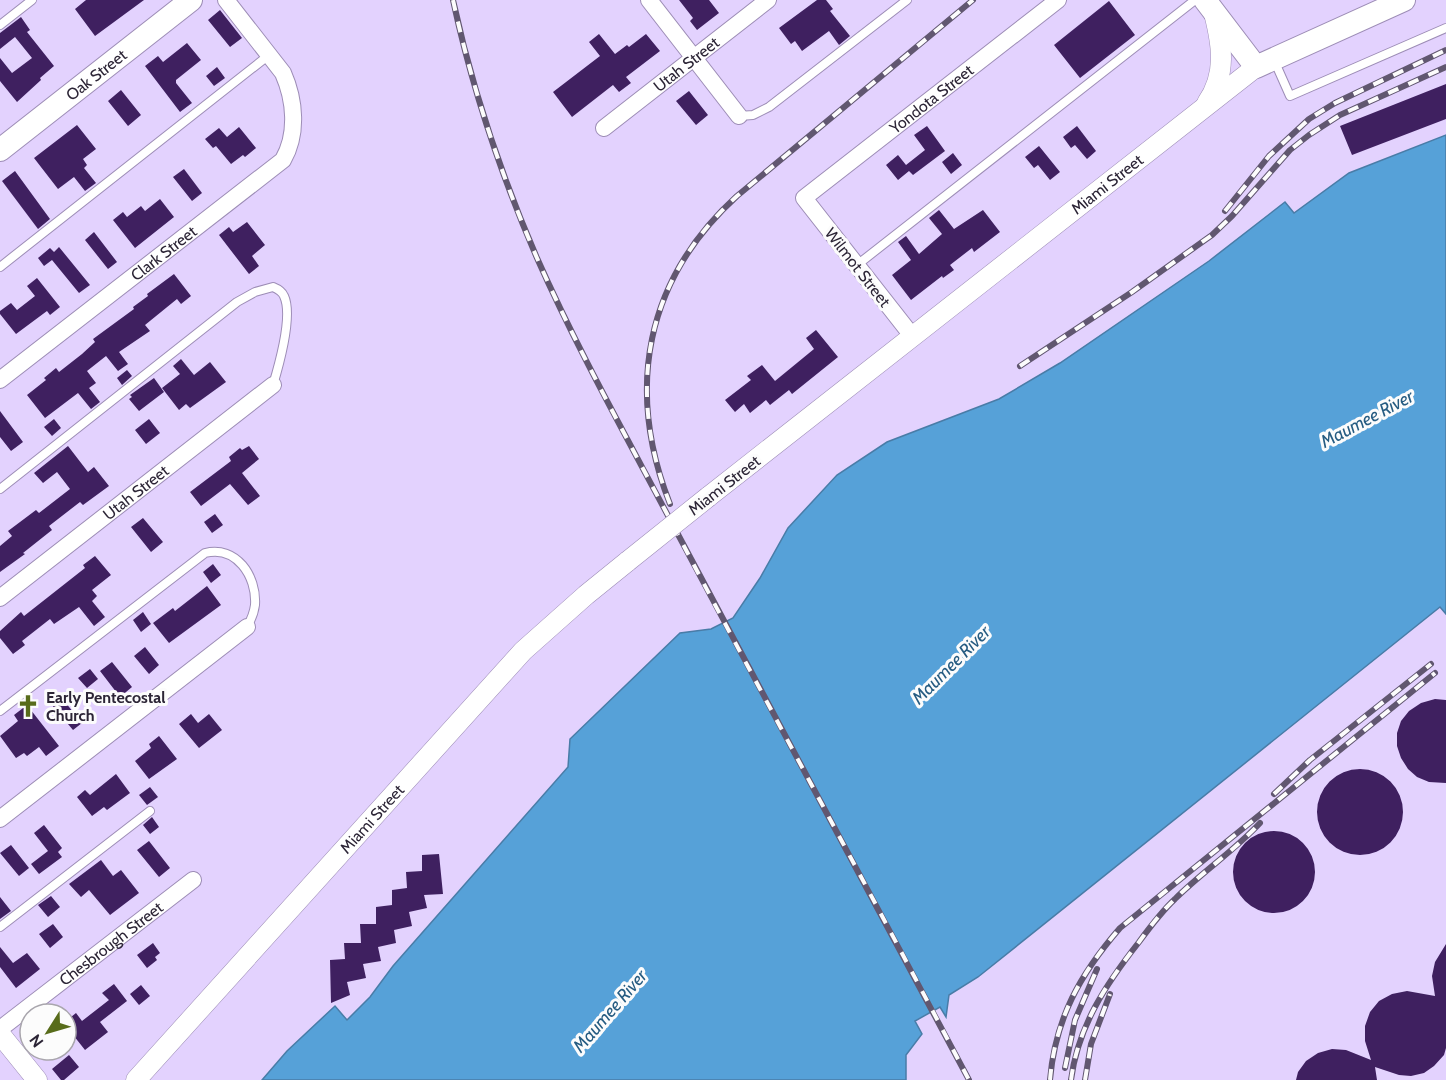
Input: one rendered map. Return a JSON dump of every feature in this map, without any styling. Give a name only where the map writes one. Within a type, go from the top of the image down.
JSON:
[{"type":"main road","name":"Oak Street","points":[[0,150],[191,0]]},
{"type":"main road","name":"Miami Street","points":[[1265,63],[1404,0]]},
{"type":"main road","points":[[1205,3],[1265,63]]},
{"type":"street","points":[[226,0],[269,55]]},
{"type":"street","points":[[649,0],[739,116]]},
{"type":"street","name":"Utah Street","points":[[604,128],[768,0]]},
{"type":"street","name":"Yondota Street","points":[[804,198],[1058,0]]},
{"type":"street","points":[[1203,108],[1214,94],[1222,59],[1220,35],[1205,3]]},
{"type":"street","name":"Clark Street","points":[[0,380],[282,160],[289,150],[293,105],[283,73],[269,55]]},
{"type":"street","name":"Miami Street","points":[[136,1080],[522,651],[586,595],[708,497],[1203,108],[1265,63]]},
{"type":"street","name":"Wilmot Street","points":[[804,198],[913,337]]},
{"type":"street","name":"Utah Street","points":[[0,598],[273,385]]},
{"type":"street","points":[[0,819],[247,627]]},
{"type":"street","name":"Chesbrough Street","points":[[0,1029],[193,880]]},
{"type":"street","points":[[0,1034],[36,1080]]},
{"type":"lane","points":[[0,25],[32,0]]},
{"type":"lane","points":[[739,116],[753,115],[769,107],[907,0]]},
{"type":"lane","points":[[857,265],[1205,3]]},
{"type":"lane","points":[[1265,63],[1290,96],[1446,28]]},
{"type":"lane","points":[[0,267],[269,55]]},
{"type":"lane","points":[[0,489],[237,302],[264,288],[273,287],[281,291],[285,297],[286,309],[283,345],[273,385]]},
{"type":"lane","points":[[0,711],[205,552],[224,551],[248,571],[255,594],[255,606],[247,627]]},
{"type":"lane","points":[[0,927],[150,811]]},
{"type":"water","name":"Maumee River","points":[[1446,135],[1446,614],[1440,607],[978,977],[949,995],[946,1017],[940,1007],[915,1021],[922,1034],[906,1055],[906,1080],[262,1080],[287,1051],[335,1006],[347,1020],[370,997],[393,966],[568,767],[570,739],[680,633],[711,629],[733,618],[760,578],[788,528],[837,475],[887,442],[999,399],[1060,363],[1209,261],[1285,202],[1294,213],[1349,173]]},
{"type":"building","points":[[86,0],[144,0],[95,36],[75,9]]},
{"type":"building","points":[[679,0],[709,0],[719,13],[697,30],[690,21],[693,18]]},
{"type":"building","points":[[817,0],[826,0],[833,9],[830,11],[850,36],[839,45],[829,31],[802,51],[795,41],[791,44],[779,28]]},
{"type":"building","points":[[1109,1],[1135,35],[1080,78],[1054,45]]},
{"type":"building","points":[[220,10],[242,38],[230,47],[208,20]]},
{"type":"building","points":[[21,17],[30,30],[27,32],[54,66],[17,102],[0,81],[0,58],[12,73],[32,58],[15,37],[0,49],[0,33]]},
{"type":"building","points":[[599,34],[615,54],[646,34],[660,51],[626,77],[631,83],[619,92],[613,85],[572,117],[553,92],[600,56],[589,42]]},
{"type":"building","points":[[187,43],[201,60],[176,80],[192,103],[180,112],[145,66],[158,56],[163,62]]},
{"type":"building","points":[[217,67],[225,78],[214,86],[206,76]]},
{"type":"building","points":[[1446,84],[1446,119],[1352,155],[1340,126]]},
{"type":"building","points":[[121,90],[141,115],[128,126],[108,101]]},
{"type":"building","points":[[689,91],[708,115],[696,125],[676,101]]},
{"type":"building","points":[[77,125],[96,149],[83,159],[87,165],[84,168],[96,183],[85,191],[74,177],[58,189],[34,158]]},
{"type":"building","points":[[927,126],[945,151],[913,175],[909,171],[898,180],[886,165],[898,155],[906,165],[925,150],[914,135]]},
{"type":"building","points":[[1077,126],[1096,151],[1087,159],[1075,145],[1071,148],[1063,137]]},
{"type":"building","points":[[239,127],[256,148],[231,164],[216,146],[213,148],[205,139],[219,128],[227,137]]},
{"type":"building","points":[[1039,146],[1060,172],[1050,180],[1038,165],[1034,168],[1025,157]]},
{"type":"building","points":[[953,153],[962,165],[951,174],[942,162]]},
{"type":"building","points":[[184,169],[202,193],[192,201],[173,177]]},
{"type":"building","points":[[15,171],[50,219],[38,229],[2,181]]},
{"type":"building","points":[[160,199],[174,217],[135,248],[113,220],[123,212],[127,217],[141,206],[145,211]]},
{"type":"building","points":[[939,210],[954,229],[983,210],[1000,232],[974,252],[972,248],[950,265],[954,270],[943,278],[942,276],[911,300],[892,275],[911,260],[898,242],[906,236],[919,254],[942,234],[929,218]]},
{"type":"building","points":[[247,222],[265,245],[252,256],[259,266],[249,274],[219,235],[229,227],[233,232]]},
{"type":"building","points":[[94,232],[117,262],[108,269],[85,240]]},
{"type":"building","points":[[59,247],[90,285],[79,293],[52,260],[44,266],[38,258],[50,248],[54,252]]},
{"type":"building","points":[[174,274],[191,296],[181,304],[177,299],[145,325],[150,331],[119,352],[128,364],[118,371],[106,356],[87,371],[96,383],[89,388],[100,402],[91,409],[78,393],[45,418],[27,395],[46,380],[44,378],[56,368],[59,372],[82,354],[95,342],[93,339],[134,309],[133,307],[148,296],[147,294]]},
{"type":"building","points":[[37,278],[60,307],[50,315],[47,311],[16,334],[0,311],[11,303],[17,310],[35,296],[27,286]]},
{"type":"building","points":[[816,330],[838,357],[792,394],[789,390],[770,405],[766,400],[750,413],[744,404],[735,412],[725,400],[751,380],[747,376],[762,365],[775,381],[814,349],[806,338]]},
{"type":"building","points":[[181,359],[194,375],[210,362],[226,382],[190,408],[186,404],[179,410],[162,388],[180,374],[173,366]]},
{"type":"building","points":[[127,370],[132,376],[122,385],[117,378]]},
{"type":"building","points":[[154,378],[164,392],[139,411],[129,399],[132,397],[130,395]]},
{"type":"building","points":[[0,411],[23,442],[11,451],[0,437]]},
{"type":"building","points":[[54,419],[61,428],[52,436],[44,427]]},
{"type":"building","points":[[149,419],[160,433],[146,444],[135,430]]},
{"type":"building","points":[[68,446],[88,472],[94,467],[109,486],[83,505],[80,502],[49,526],[52,530],[0,572],[0,546],[12,536],[8,531],[36,510],[39,513],[70,489],[57,472],[43,483],[34,473]]},
{"type":"building","points":[[249,446],[259,459],[242,473],[260,496],[248,505],[230,484],[201,506],[190,492],[231,461],[229,457],[240,448],[242,450]]},
{"type":"building","points":[[215,514],[223,525],[212,533],[204,522]]},
{"type":"building","points":[[143,518],[163,542],[151,552],[131,527]]},
{"type":"building","points":[[95,556],[111,575],[92,590],[97,596],[92,601],[105,617],[94,626],[79,607],[54,624],[50,619],[22,641],[25,645],[13,654],[0,638],[0,631],[21,612],[24,616],[85,568],[83,565]]},
{"type":"building","points":[[213,564],[221,575],[211,583],[203,572]]},
{"type":"building","points":[[207,586],[221,605],[169,643],[153,623],[173,608],[175,611]]},
{"type":"building","points":[[143,612],[151,624],[141,632],[133,620]]},
{"type":"building","points":[[145,647],[159,665],[149,674],[134,656]]},
{"type":"building","points":[[112,662],[132,687],[120,697],[100,671]]},
{"type":"building","points":[[90,669],[98,679],[87,688],[78,678]]},
{"type":"building","points":[[61,697],[82,723],[73,730],[52,705]]},
{"type":"building","points":[[1435,699],[1446,700],[1446,783],[1429,782],[1417,777],[1408,769],[1397,746],[1397,733],[1401,721],[1409,711],[1421,703]]},
{"type":"building","points":[[27,705],[59,746],[46,756],[39,747],[27,756],[24,753],[16,758],[0,736],[18,721],[14,715]]},
{"type":"building","points":[[191,714],[198,723],[209,714],[222,730],[199,748],[179,724]]},
{"type":"building","points":[[159,736],[177,759],[149,779],[135,761],[151,748],[149,744]]},
{"type":"building","points":[[1360,769],[1384,776],[1396,788],[1403,812],[1396,836],[1384,848],[1360,855],[1336,848],[1324,836],[1317,812],[1324,788],[1336,776]]},
{"type":"building","points":[[116,774],[130,793],[107,810],[104,807],[92,816],[77,797],[85,790],[90,795]]},
{"type":"building","points":[[150,787],[158,797],[147,805],[139,795]]},
{"type":"building","points":[[152,817],[159,827],[150,834],[143,825]]},
{"type":"building","points":[[44,825],[62,848],[58,852],[62,857],[39,874],[31,864],[48,851],[34,833]]},
{"type":"building","points":[[1274,831],[1290,834],[1303,843],[1312,856],[1315,872],[1312,888],[1303,901],[1290,910],[1274,913],[1258,910],[1245,901],[1236,888],[1233,872],[1236,856],[1245,843],[1258,834]]},
{"type":"building","points":[[149,841],[170,868],[159,877],[137,850]]},
{"type":"building","points":[[11,845],[29,868],[19,876],[0,853]]},
{"type":"building","points":[[439,854],[443,894],[424,895],[427,908],[409,912],[412,926],[394,930],[396,943],[378,947],[381,961],[363,964],[366,978],[347,982],[350,995],[331,1003],[330,960],[345,959],[344,943],[361,943],[360,924],[376,924],[376,907],[392,905],[392,890],[407,888],[406,872],[422,871],[422,855]]},
{"type":"building","points":[[101,860],[113,876],[121,870],[139,893],[110,915],[89,890],[81,897],[69,884]]},
{"type":"building","points":[[51,896],[60,907],[48,917],[38,905]]},
{"type":"building","points":[[0,897],[11,911],[0,919]]},
{"type":"building","points":[[53,924],[63,937],[50,948],[39,934]]},
{"type":"building","points":[[153,943],[160,953],[155,957],[157,960],[147,968],[137,955]]},
{"type":"building","points":[[1446,944],[1446,1048],[1444,1055],[1434,1066],[1424,1073],[1411,1076],[1399,1075],[1375,1067],[1377,1080],[1296,1080],[1298,1072],[1306,1061],[1318,1053],[1332,1049],[1346,1050],[1371,1060],[1365,1041],[1365,1026],[1370,1012],[1379,1001],[1392,994],[1407,991],[1435,996],[1432,976],[1435,962]]},
{"type":"building","points":[[0,947],[13,963],[27,953],[40,969],[16,988],[0,967]]},
{"type":"building","points":[[114,984],[127,1001],[100,1022],[108,1032],[85,1050],[78,1041],[78,1016],[82,1021],[109,1000],[102,993]]},
{"type":"building","points":[[141,985],[150,996],[139,1005],[130,994]]},
{"type":"building","points":[[60,1062],[75,1062],[79,1067],[64,1080],[61,1080],[52,1069]]},
{"type":"railway","points":[[453,0],[469,66],[489,131],[524,227],[552,290],[615,416],[969,1080]]},
{"type":"railway","points":[[670,504],[656,461],[649,419],[647,378],[652,338],[664,300],[681,263],[706,229],[737,196],[973,0]]},
{"type":"railway","points":[[1225,211],[1269,156],[1309,119],[1335,103],[1446,50]]},
{"type":"railway","points":[[1020,366],[1132,292],[1212,235],[1232,216],[1290,150],[1309,135],[1340,115],[1446,67]]},
{"type":"railway","points":[[1274,794],[1310,760],[1431,664]]},
{"type":"railway","points":[[1050,1080],[1057,1037],[1072,998],[1093,963],[1120,928],[1435,673]]},
{"type":"railway","points":[[1071,1080],[1080,1042],[1095,1006],[1127,958],[1170,904],[1260,823]]},
{"type":"railway","points":[[1065,1068],[1075,1020],[1097,969]]},
{"type":"railway","points":[[1085,1080],[1091,1044],[1110,994]]},
{"type":"place","name":"Early Pentecostal Church","points":[[28,706]]}]
